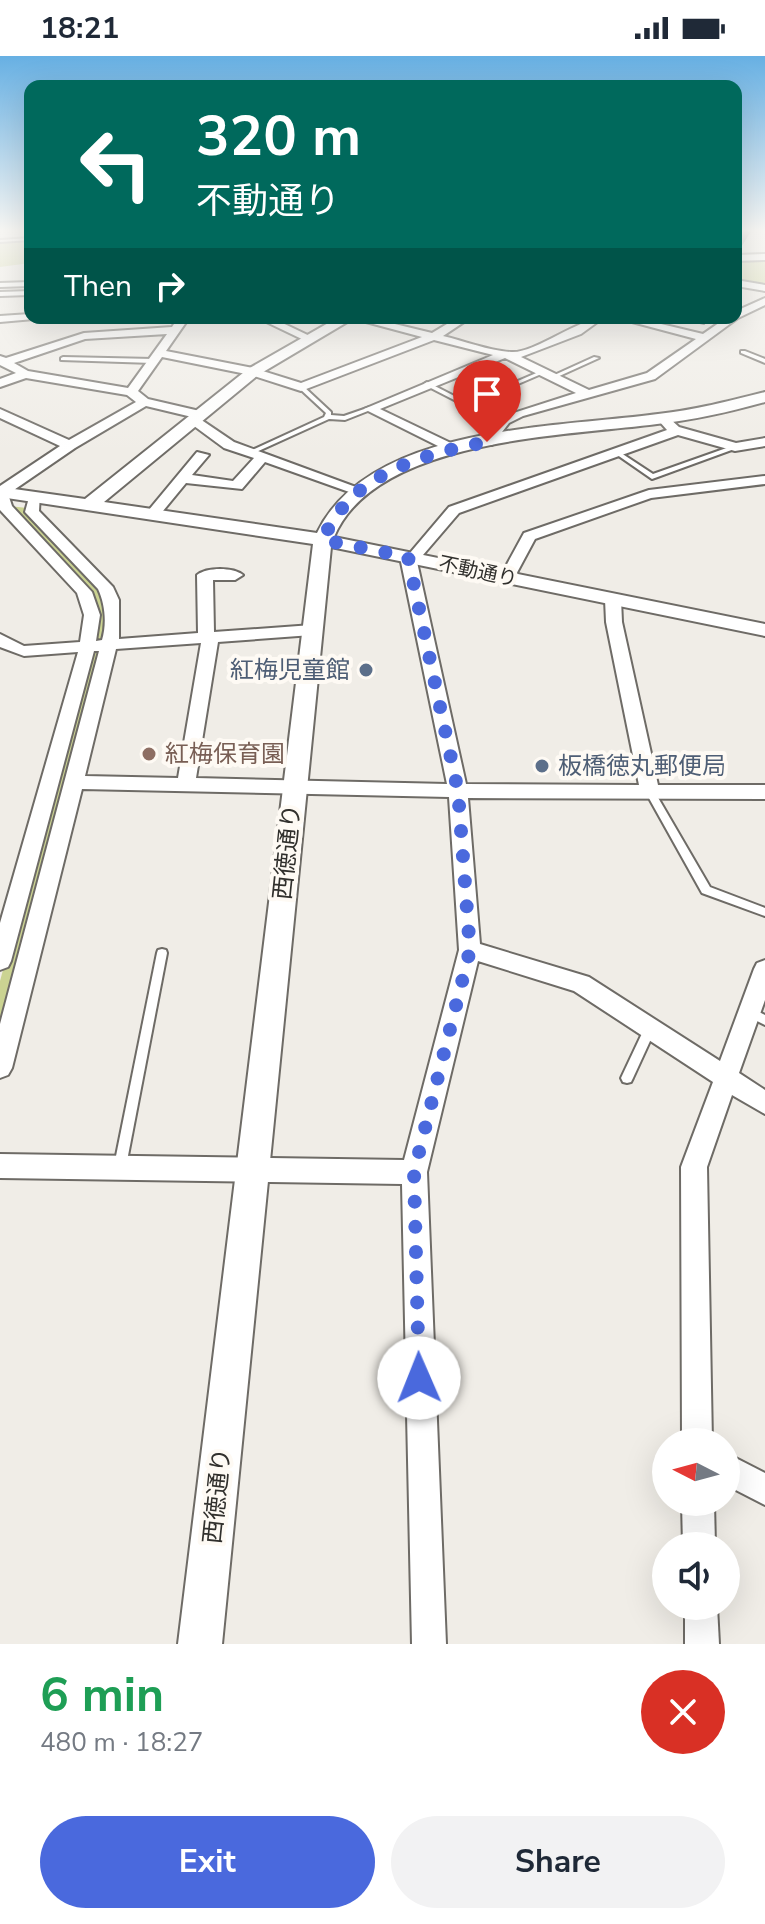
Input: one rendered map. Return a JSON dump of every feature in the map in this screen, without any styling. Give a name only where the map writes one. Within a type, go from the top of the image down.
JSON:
[{"type":"street","points":[[3,317],[24,317]]},
{"type":"street","points":[[131,392],[180,324]]},
{"type":"street","points":[[276,324],[310,339]]},
{"type":"street","points":[[89,505],[253,372],[336,324]]},
{"type":"street","points":[[380,324],[508,356],[588,394]]},
{"type":"street","points":[[156,357],[253,372],[301,387],[433,337],[455,324]]},
{"type":"street","points":[[370,409],[427,384],[577,332],[589,324]]},
{"type":"street","points":[[646,324],[710,340]]},
{"type":"street","points":[[487,442],[503,423],[535,407],[651,376],[710,340],[726,324]]},
{"type":"street","points":[[2,360],[84,336],[176,330]]},
{"type":"street","points":[[2,360],[25,374],[131,392],[144,402],[197,418],[229,445],[357,490]]},
{"type":"street","points":[[0,383],[25,374]]},
{"type":"street","name":"西徳通り","points":[[200,1644],[323,540],[336,514],[357,490],[401,466],[452,449],[553,431],[671,426],[765,397]]},
{"type":"street","points":[[0,961],[87,648],[92,615],[84,592],[5,507],[0,491],[144,402]]},
{"type":"street","points":[[370,409],[452,449]]},
{"type":"street","points":[[0,413],[70,445]]},
{"type":"street","points":[[429,1644],[414,1172],[470,950],[458,791],[411,558],[454,510],[616,452],[671,426],[735,447],[765,442]]},
{"type":"street","points":[[153,514],[202,455]]},
{"type":"street","points":[[183,478],[237,486],[256,456]]},
{"type":"street","points":[[508,577],[529,536],[649,494],[765,480]]},
{"type":"street","name":"不動通り","points":[[0,491],[323,540],[765,630]]},
{"type":"street","points":[[0,1068],[110,646],[113,614],[105,587],[32,512],[35,497]]},
{"type":"street","points":[[186,784],[208,638],[205,575],[235,575]]},
{"type":"street","points":[[613,599],[614,622],[650,791]]},
{"type":"street","points":[[0,639],[17,649],[87,648],[312,630]]},
{"type":"street","points":[[0,665],[17,649]]},
{"type":"street","points":[[74,782],[458,791],[765,792]]},
{"type":"street","points":[[470,950],[581,984],[765,1103]]},
{"type":"street","points":[[697,1428],[694,1167],[725,1078],[757,1016],[765,969]]},
{"type":"street","points":[[0,1166],[414,1172]]},
{"type":"street","points":[[740,1476],[765,1490]]},
{"type":"street","points":[[701,1620],[702,1644]]},
{"type":"lane","points":[[743,352],[765,361]]},
{"type":"lane","points":[[63,359],[156,357]]},
{"type":"lane","points":[[509,386],[596,358]]},
{"type":"lane","points":[[427,384],[503,423]]},
{"type":"lane","points":[[301,387],[329,413],[328,417]]},
{"type":"lane","points":[[256,456],[328,417],[345,418],[370,409]]},
{"type":"lane","points":[[616,452],[652,477],[735,447]]},
{"type":"lane","points":[[650,791],[706,890],[765,912]]},
{"type":"lane","points":[[119,1168],[162,953]]},
{"type":"lane","points":[[627,1078],[650,1028]]},
{"type":"green space","points":[[9,506],[27,508],[91,575],[106,600],[106,639],[94,640],[88,589]]},
{"type":"green space","points":[[89,652],[103,652],[0,1048],[0,981]]},
{"type":"place","name":"紅梅児童館","points":[[366,670]]},
{"type":"place","name":"紅梅保育園","points":[[149,754]]},
{"type":"place","name":"板橋徳丸郵便局","points":[[542,766]]},
{"type":"route","points":[[419,1378],[414,1172],[470,950],[458,791],[428,637],[408,557],[323,540],[329,524],[357,490],[426,456],[487,442]]}]
